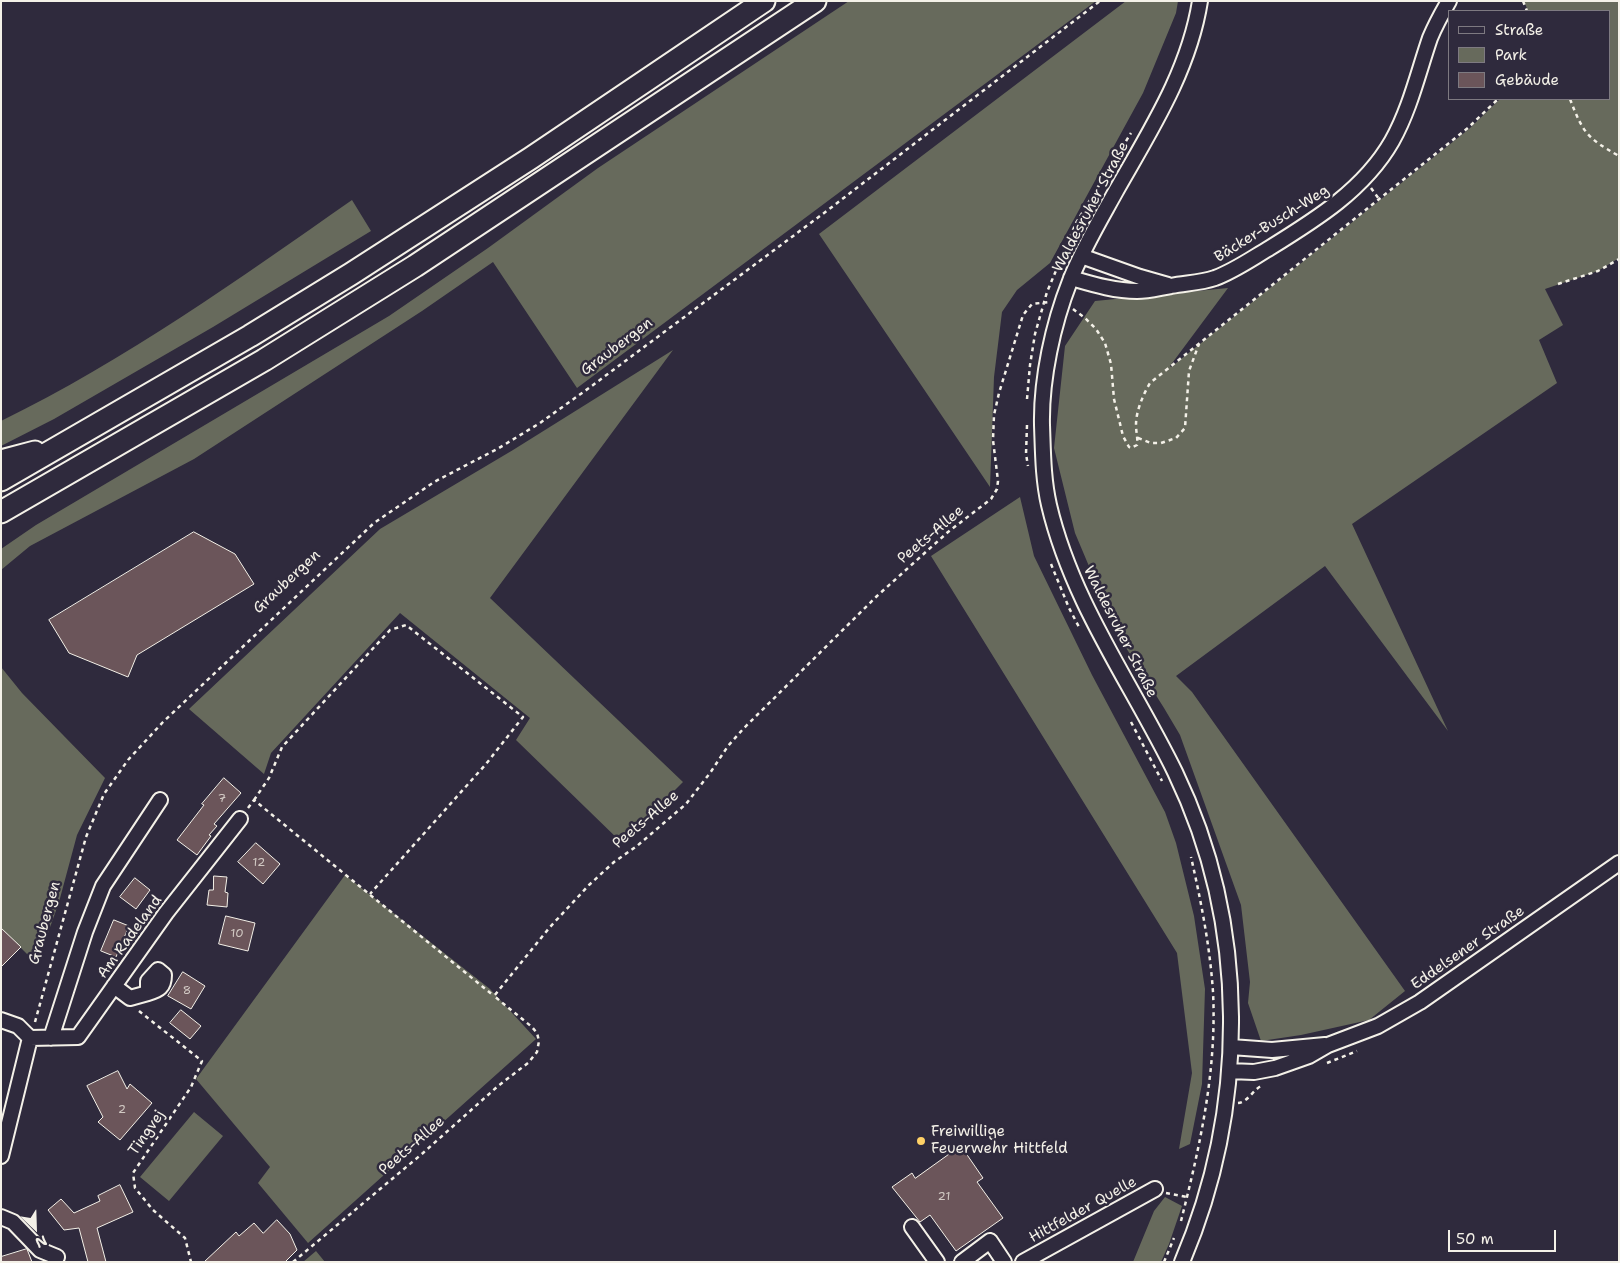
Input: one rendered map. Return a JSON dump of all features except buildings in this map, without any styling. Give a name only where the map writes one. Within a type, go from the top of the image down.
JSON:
[{"type":"highway","points":[[1,480],[250,336],[351,274],[531,158],[764,1]]},
{"type":"highway","points":[[1,512],[264,360],[415,266],[815,1]]},
{"type":"highway","points":[[1,461],[66,442]]},
{"type":"highway","points":[[1,522],[27,497]]},
{"type":"street","name":"Waldesruher Straße","points":[[1182,1262],[1207,1196],[1218,1152],[1229,1071],[1231,980],[1226,937],[1217,890],[1191,808],[1174,771],[1089,613],[1070,572],[1048,503],[1044,473],[1042,421],[1045,377],[1061,304],[1081,256],[1156,121],[1173,86],[1189,47],[1200,1]]},
{"type":"street","name":"Bäcker-Busch-Weg","points":[[1071,278],[1116,289],[1138,291],[1157,290],[1202,282],[1231,271],[1341,200],[1364,179],[1392,141],[1404,116],[1431,36],[1448,1]]},
{"type":"street","name":"Bäcker-Busch-Weg","points":[[1081,256],[1172,286]]},
{"type":"street","points":[[51,1038],[102,886],[160,800]]},
{"type":"street","name":"Am Radeland","points":[[30,1038],[78,1037],[166,913],[240,819]]},
{"type":"street","name":"Eddelsener Straße","points":[[1229,1071],[1254,1072],[1275,1068],[1309,1056],[1328,1045],[1378,1026],[1420,1002],[1619,862]]},
{"type":"street","points":[[114,986],[130,998],[148,993]]},
{"type":"street","points":[[1,1020],[18,1026],[30,1038],[1,1156]]},
{"type":"street","name":"Eddelsener Straße","points":[[1231,1047],[1272,1050],[1328,1045]]},
{"type":"street","name":"Hittfelder Quelle","points":[[1023,1262],[1155,1189]]},
{"type":"street","points":[[1,1217],[13,1222],[40,1250],[57,1256]]},
{"type":"street","points":[[912,1227],[937,1262]]},
{"type":"street","points":[[962,1262],[990,1242],[1004,1262]]},
{"type":"path","name":"Graubergen","points":[[30,1038],[86,838],[104,794],[128,760],[163,722],[374,523],[434,482],[499,448],[540,423],[828,210],[1100,1]]},
{"type":"path","points":[[1074,309],[1096,329],[1105,343],[1110,364],[1114,399],[1126,442],[1131,448],[1136,445],[1138,438],[1136,423],[1144,393],[1150,383],[1469,128],[1497,100]]},
{"type":"path","points":[[1570,100],[1586,134],[1597,144],[1619,156]]},
{"type":"path","points":[[1027,401],[1035,334],[1043,302],[1076,223],[1134,129]]},
{"type":"path","points":[[1558,284],[1598,271],[1619,259]]},
{"type":"path","name":"Peets-Allee","points":[[294,1262],[423,1153],[498,1086],[528,1063],[537,1052],[539,1041],[537,1033],[494,996],[550,927],[614,862],[637,846],[686,804],[728,746],[878,596],[948,532],[991,499],[997,489],[998,481],[993,440],[994,415],[999,393],[1023,315],[1032,304],[1043,302]]},
{"type":"path","points":[[1138,438],[1151,443],[1161,443],[1176,438],[1185,428],[1189,371],[1200,342]]},
{"type":"path","points":[[1026,421],[1028,468]]},
{"type":"path","points":[[1050,561],[1069,608],[1083,634]]},
{"type":"path","points":[[240,819],[269,778],[282,747],[390,630],[406,625],[523,717],[486,764],[370,894]]},
{"type":"path","points":[[1129,718],[1165,787]]},
{"type":"path","points":[[254,800],[494,996]]},
{"type":"path","points":[[1180,1225],[1204,1123],[1212,1057],[1213,1026],[1211,968],[1190,851]]},
{"type":"path","name":"Tingvej","points":[[134,1007],[202,1061],[191,1087],[133,1173],[135,1188],[153,1210],[185,1238],[191,1262]]},
{"type":"path","name":"Hittfelder Quelle","points":[[1155,1189],[1187,1198]]},
{"type":"path","points":[[1164,1262],[1177,1232]]},
{"type":"path","points":[[298,1262],[301,1256]]},
{"type":"green space","points":[[849,1],[1096,1],[577,388],[493,262],[422,311],[194,459],[30,546],[1,570],[1,549],[36,525],[389,316],[488,248],[598,168]]},
{"type":"green space","points":[[1126,1],[1178,1],[1176,13],[1143,93],[1050,263],[1017,290],[1002,312],[994,377],[990,487],[819,234]]},
{"type":"green space","points":[[1524,1],[1619,1],[1619,258],[1598,271],[1545,289],[1563,325],[1539,340],[1557,383],[1352,524],[1448,731],[1325,566],[1176,676],[1192,692],[1405,991],[1369,1020],[1301,1035],[1261,1041],[1248,1003],[1250,982],[1241,905],[1180,735],[1118,635],[1075,533],[1054,448],[1065,346],[1095,301],[1228,288],[1171,367],[1469,129],[1499,100],[1610,100],[1610,10],[1528,10]]},
{"type":"green space","points":[[352,200],[371,231],[213,327],[54,419],[1,446],[1,421],[93,372],[137,345],[224,289]]},
{"type":"green space","points":[[673,350],[490,598],[683,782],[622,843],[516,740],[530,718],[400,613],[271,753],[264,774],[189,709],[380,529],[513,450]]},
{"type":"green space","points":[[1020,497],[1034,556],[1092,675],[1165,812],[1176,843],[1194,916],[1205,989],[1202,1084],[1190,1144],[1179,1149],[1192,1073],[1177,953],[931,556]]},
{"type":"green space","points":[[1,667],[22,693],[105,778],[77,835],[59,902],[37,964],[1,928]]},
{"type":"green space","points":[[345,875],[490,989],[536,1039],[308,1243],[258,1183],[270,1167],[196,1079]]},
{"type":"green space","points":[[194,1112],[223,1136],[169,1201],[140,1177]]},
{"type":"green space","points":[[1165,1197],[1182,1206],[1161,1262],[1133,1262],[1154,1211]]},
{"type":"green space","points":[[316,1251],[325,1262],[303,1262]]},
{"type":"place","name":"Freiwillige Feuerwehr Hittfeld","points":[[921,1141]]}]
